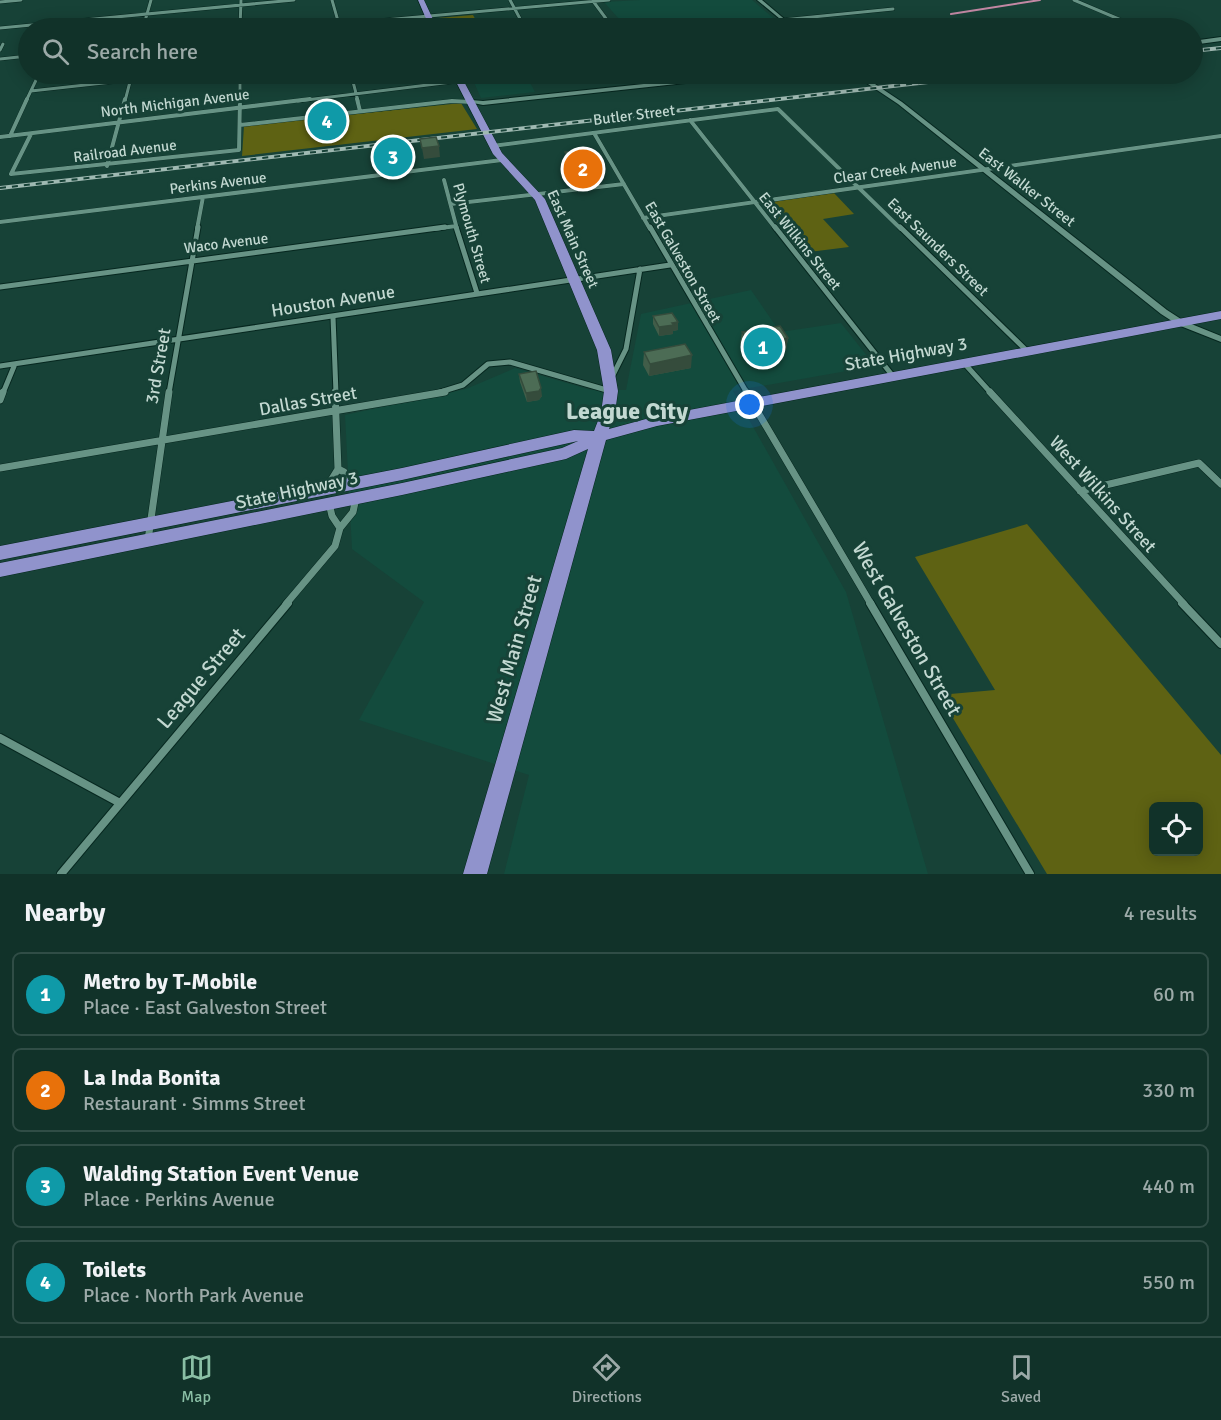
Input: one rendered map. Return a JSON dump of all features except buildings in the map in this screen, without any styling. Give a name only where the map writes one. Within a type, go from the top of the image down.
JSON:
[{"type":"main road","points":[[421,0],[428,16]]},
{"type":"main road","name":"East Main Street","points":[[462,84],[492,146],[502,160],[536,193],[604,350],[610,386],[608,413],[599,437]]},
{"type":"main road","name":"State Highway 3","points":[[0,570],[149,533],[353,491],[574,435],[599,437],[657,421],[753,402],[1221,315]]},
{"type":"main road","name":"West Main Street","points":[[475,874],[599,437]]},
{"type":"main road","name":"State Highway 3","points":[[0,553],[149,533]]},
{"type":"street","points":[[0,2],[21,0]]},
{"type":"street","points":[[146,18],[151,0]]},
{"type":"street","points":[[240,18],[241,0]]},
{"type":"street","points":[[105,18],[294,0]]},
{"type":"street","points":[[332,0],[337,18]]},
{"type":"street","points":[[510,0],[520,18]]},
{"type":"street","points":[[410,18],[609,0]]},
{"type":"street","points":[[759,0],[780,18]]},
{"type":"street","points":[[1074,0],[1116,18]]},
{"type":"street","points":[[593,2],[606,18]]},
{"type":"street","points":[[802,18],[893,9]]},
{"type":"street","points":[[0,28],[18,26]]},
{"type":"street","points":[[1203,41],[1221,39]]},
{"type":"street","points":[[0,50],[3,44]]},
{"type":"street","points":[[0,59],[18,57]]},
{"type":"street","points":[[10,136],[34,84]]},
{"type":"street","points":[[31,91],[94,84]]},
{"type":"street","points":[[107,166],[129,84]]},
{"type":"street","points":[[240,84],[240,125],[452,101],[483,103],[659,84]]},
{"type":"street","points":[[354,84],[360,111]]},
{"type":"street","name":"North Michigan Avenue","points":[[0,137],[413,84]]},
{"type":"street","name":"East Walker Street","points":[[872,84],[900,103],[1164,312],[1181,323],[1221,339]]},
{"type":"street","name":"Butler Street","points":[[492,146],[778,109]]},
{"type":"street","name":"East Saunders Street","points":[[778,109],[1028,352]]},
{"type":"street","name":"East Wilkins Street","points":[[690,120],[892,375]]},
{"type":"street","name":"Railroad Avenue","points":[[31,134],[11,172],[14,175],[238,150],[240,125]]},
{"type":"street","name":"East Galveston Street","points":[[594,132],[670,265],[753,402]]},
{"type":"street","name":"Clear Creek Avenue","points":[[643,218],[1221,136]]},
{"type":"street","name":"Plymouth Street","points":[[439,169],[502,160]]},
{"type":"street","name":"Perkins Avenue","points":[[0,222],[439,169]]},
{"type":"street","name":"Plymouth Street","points":[[444,180],[477,293]]},
{"type":"street","points":[[451,204],[624,184]]},
{"type":"street","name":"3rd Street","points":[[149,533],[160,441],[203,197]]},
{"type":"street","name":"Waco Avenue","points":[[0,287],[192,259],[456,225]]},
{"type":"street","name":"Houston Avenue","points":[[0,366],[670,265]]},
{"type":"street","points":[[610,386],[629,338],[628,330],[640,269]]},
{"type":"street","points":[[333,317],[338,469],[330,482],[329,496],[332,516],[340,528]]},
{"type":"street","name":"Dallas Street","points":[[0,468],[445,392],[463,385],[488,364],[510,362],[610,386]]},
{"type":"street","name":"West Wilkins Street","points":[[964,363],[1221,644]]},
{"type":"street","points":[[0,400],[15,364]]},
{"type":"street","name":"West Galveston Street","points":[[753,402],[1030,874]]},
{"type":"street","points":[[1080,491],[1199,463],[1221,483]]},
{"type":"street","points":[[338,469],[344,472],[353,491]]},
{"type":"street","name":"League Street","points":[[61,874],[335,546],[340,528],[353,512],[353,491]]},
{"type":"street","points":[[0,738],[120,803]]},
{"type":"shaded area","points":[[752,0],[773,18],[618,18],[604,2]]},
{"type":"shaded area","points":[[473,15],[475,18],[438,18]]},
{"type":"shaded area","points":[[475,84],[531,84],[535,92],[481,98]]},
{"type":"shaded area","points":[[461,103],[477,129],[242,156],[244,126]]},
{"type":"shaded area","points":[[834,193],[854,214],[823,219],[849,247],[801,253],[763,203]]},
{"type":"shaded area","points":[[751,290],[780,332],[841,323],[875,366],[733,391],[846,592],[928,874],[504,874],[529,775],[359,720],[424,602],[352,549],[345,415],[466,389],[515,368],[591,390],[626,390],[641,314]]},
{"type":"shaded area","points":[[1027,524],[1221,755],[1221,874],[1047,874],[939,695],[995,690],[915,557]]},
{"type":"waterway","points":[[951,14],[1040,0]]},
{"type":"railway","points":[[1203,50],[1221,48]]},
{"type":"railway","points":[[0,188],[910,84]]},
{"type":"place","name":"Toilets","points":[[327,121]]},
{"type":"place","name":"Walding Station Event Venue","points":[[393,157]]},
{"type":"place","name":"La Inda Bonita","points":[[583,169]]},
{"type":"place","name":"Metro by T-Mobile","points":[[763,347]]},
{"type":"district","name":"League City","points":[[627,411]]}]
